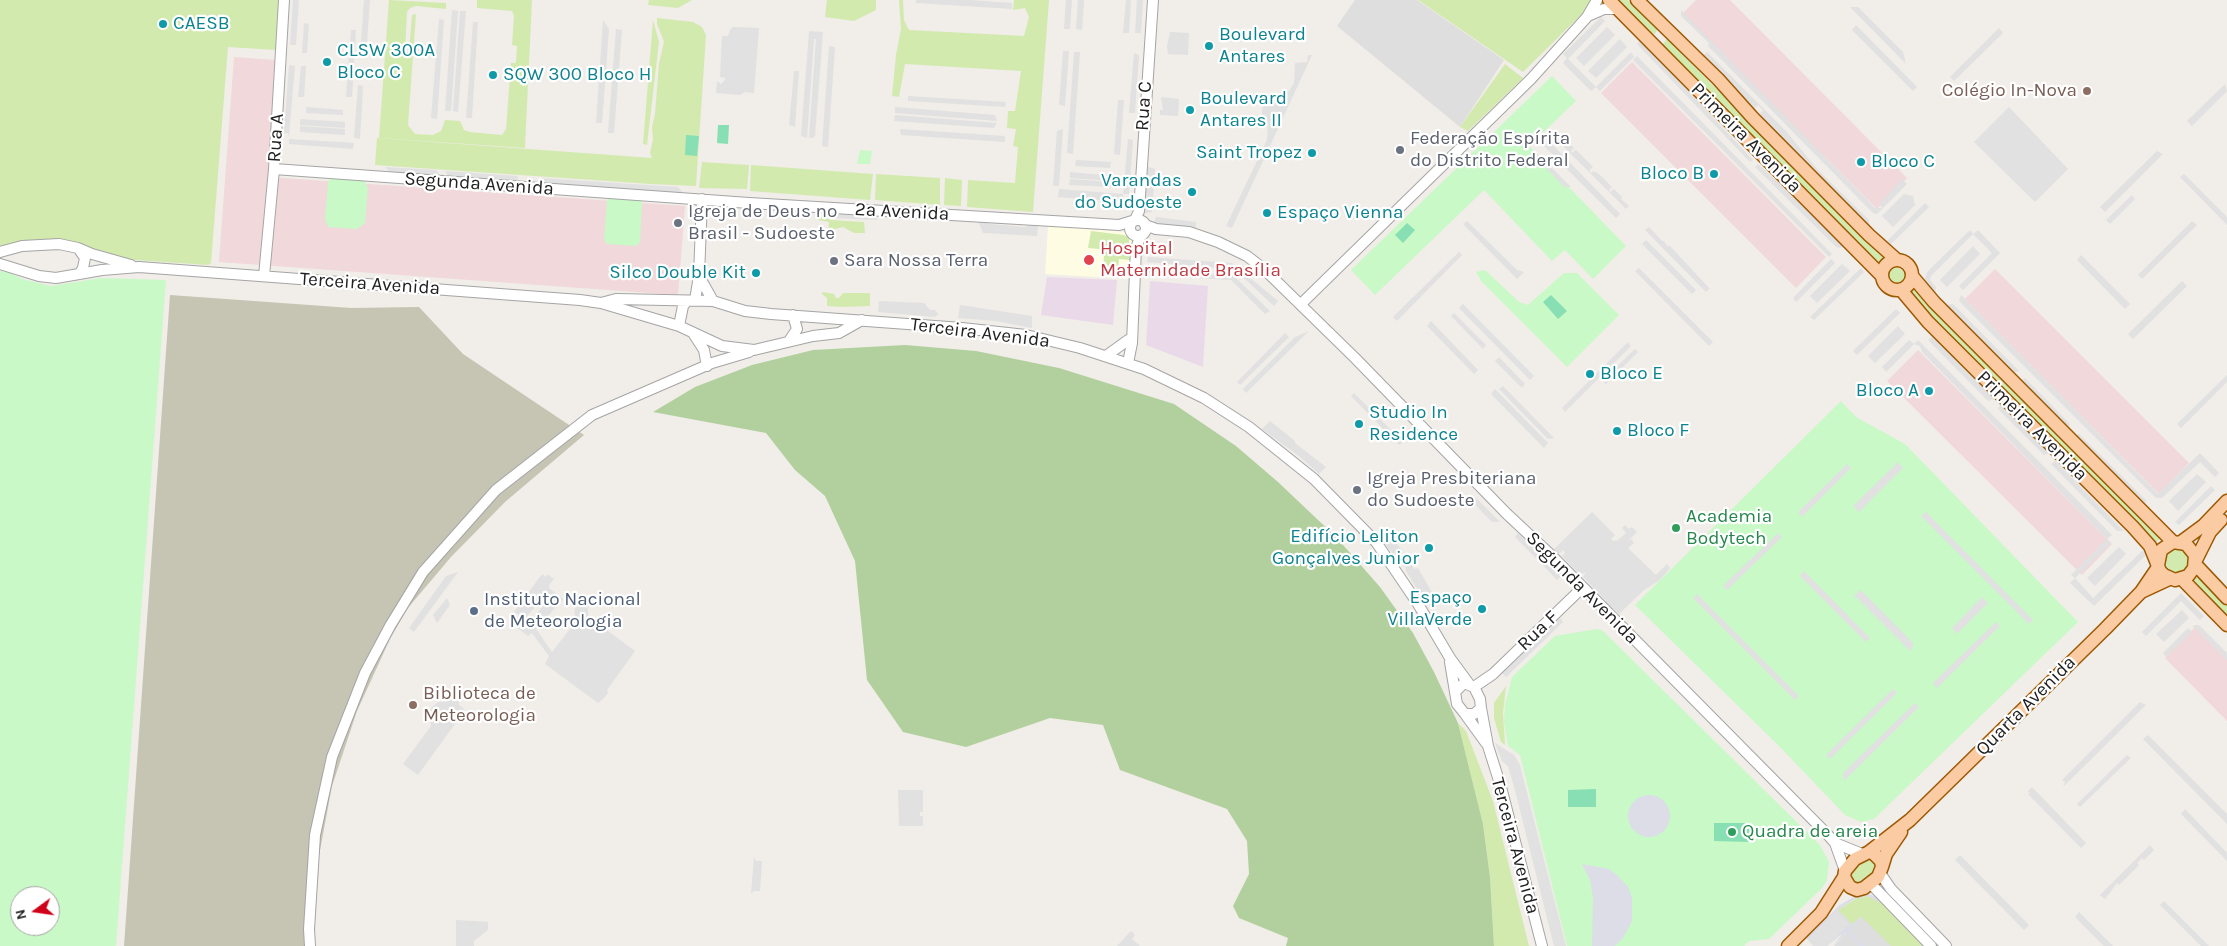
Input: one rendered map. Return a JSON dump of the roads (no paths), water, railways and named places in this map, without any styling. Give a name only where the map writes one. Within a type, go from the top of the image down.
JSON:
[{"type":"main road","name":"Primeira Avenida","points":[[1637,0],[1665,29],[1692,52],[1753,118],[1869,235],[1897,260]]},
{"type":"main road","name":"Primeira Avenida","points":[[1613,4],[1882,276]]},
{"type":"main road","points":[[1649,40],[1659,39],[1665,29]]},
{"type":"main road","points":[[1892,260],[1897,260],[1908,264],[1912,276],[1908,286],[1901,290],[1887,287],[1882,276],[1884,266],[1892,260]]},
{"type":"main road","name":"Primeira Avenida","points":[[1912,276],[1934,302],[2177,542]]},
{"type":"main road","name":"Primeira Avenida","points":[[1901,290],[1928,322],[2133,527],[2150,546],[2158,566]]},
{"type":"main road","points":[[2227,501],[2204,525],[2161,550],[2158,566],[2164,576],[2175,579],[2227,625]]},
{"type":"main road","points":[[2175,579],[2191,574],[2210,532],[2227,513]]},
{"type":"main road","points":[[2177,542],[2193,550],[2196,562],[2227,598]]},
{"type":"main road","name":"Quarta Avenida","points":[[1866,853],[1910,820],[2142,592],[2158,566]]},
{"type":"main road","name":"Quarta Avenida","points":[[2142,592],[2175,579]]},
{"type":"main road","name":"Quarta Avenida","points":[[1881,870],[1886,854],[1910,820]]},
{"type":"main road","points":[[1788,946],[1821,913],[1856,890],[1871,884],[1881,870],[1878,857],[1866,853],[1850,864],[1821,913]]},
{"type":"main road","points":[[1844,874],[1850,887],[1856,890]]},
{"type":"street","name":"Rua A","points":[[264,276],[274,170],[284,0]]},
{"type":"street","name":"Rua C","points":[[1126,362],[1132,325],[1153,0]]},
{"type":"street","points":[[1301,304],[1531,79],[1587,17],[1597,0]]},
{"type":"street","points":[[1587,17],[1613,4]]},
{"type":"street","name":"Segunda Avenida","points":[[274,170],[685,198]]},
{"type":"street","name":"2ª Avenida","points":[[685,198],[1138,225]]},
{"type":"street","points":[[679,326],[683,306],[691,300],[699,276],[702,199]]},
{"type":"street","name":"Segunda Avenida","points":[[1138,225],[1188,232],[1234,248],[1265,270],[1301,304],[1835,842],[1866,853]]},
{"type":"street","points":[[0,252],[22,246],[59,244],[139,267]]},
{"type":"street","points":[[18,269],[15,262],[17,252],[22,246]]},
{"type":"street","points":[[78,248],[84,258],[83,268],[80,273]]},
{"type":"street","points":[[0,264],[40,276],[56,278],[80,273],[139,267]]},
{"type":"street","name":"Terceira Avenida","points":[[139,267],[602,303],[679,326],[722,346],[754,350],[789,341],[839,332],[863,320]]},
{"type":"street","points":[[699,276],[713,301]]},
{"type":"street","name":"Terceira Avenida","points":[[602,303],[616,299],[713,301],[745,311],[1026,335],[1106,356],[1144,369],[1204,398],[1249,427],[1314,479],[1376,542],[1418,604],[1450,658],[1471,685]]},
{"type":"street","points":[[789,341],[797,329],[793,315]]},
{"type":"street","points":[[693,332],[710,364]]},
{"type":"street","points":[[1106,356],[1130,342],[1144,369]]},
{"type":"street","points":[[710,364],[722,346]]},
{"type":"street","points":[[310,946],[308,929],[315,835],[332,757],[365,673],[390,626],[423,572],[496,490],[592,415],[710,364],[754,350]]},
{"type":"street","name":"Rua F","points":[[1471,685],[1494,674],[1582,588]]},
{"type":"street","name":"Terceira Avenida","points":[[1450,658],[1455,692]]},
{"type":"street","name":"Rua F","points":[[1481,704],[1494,674]]},
{"type":"street","points":[[1460,685],[1471,685],[1481,704],[1479,712],[1465,714],[1457,704],[1455,692],[1460,685]]},
{"type":"street","name":"Terceira Avenida","points":[[1481,704],[1488,746],[1501,787],[1542,946]]},
{"type":"street","name":"Terceira Avenida","points":[[1465,714],[1488,746]]},
{"type":"street","name":"Segunda Avenida","points":[[1835,842],[1844,874]]},
{"type":"street","points":[[1881,870],[1891,889],[1946,946]]},
{"type":"street","points":[[1871,884],[1931,946]]},
{"type":"place","name":"CAESB","points":[[163,24]]},
{"type":"place","name":"Boulevard Antares","points":[[1209,46]]},
{"type":"place","name":"CLSW 300A Bloco C","points":[[327,62]]},
{"type":"place","name":"SQW 300 Bloco H","points":[[493,75]]},
{"type":"place","name":"Colégio In-Nova","points":[[2087,91]]},
{"type":"place","name":"Boulevard Antares II","points":[[1190,110]]},
{"type":"place","name":"Federação Espírita do Distrito Federal","points":[[1400,150]]},
{"type":"place","name":"Saint Tropez","points":[[1312,153]]},
{"type":"place","name":"Bloco C","points":[[1861,162]]},
{"type":"place","name":"Bloco B","points":[[1714,174]]},
{"type":"place","name":"Varandas do Sudoeste","points":[[1192,192]]},
{"type":"place","name":"Espaço Vienna","points":[[1267,213]]},
{"type":"place","name":"Igreja de Deus no Brasil - Sudoeste","points":[[678,223]]},
{"type":"place","name":"Hospital Maternidade Brasília","points":[[1089,260]]},
{"type":"place","name":"Sara Nossa Terra","points":[[834,261]]},
{"type":"place","name":"Silco Double Kit","points":[[756,273]]},
{"type":"place","name":"Bloco E","points":[[1590,374]]},
{"type":"place","name":"Bloco A","points":[[1929,391]]},
{"type":"place","name":"Studio In Residence","points":[[1359,424]]},
{"type":"place","name":"Bloco F","points":[[1617,431]]},
{"type":"place","name":"Igreja Presbiteriana do Sudoeste","points":[[1357,490]]},
{"type":"place","name":"Academia Bodytech","points":[[1676,528]]},
{"type":"place","name":"Edifício Leliton Gonçalves Junior","points":[[1429,548]]},
{"type":"place","name":"Espaço VillaVerde","points":[[1482,609]]},
{"type":"place","name":"Instituto Nacional de Meteorologia","points":[[474,611]]},
{"type":"place","name":"Biblioteca de Meteorologia","points":[[413,705]]},
{"type":"place","name":"Quadra de areia","points":[[1732,832]]}]
